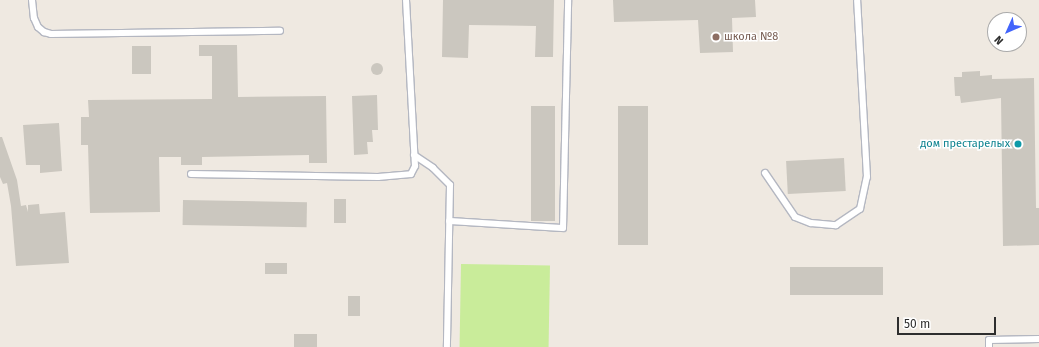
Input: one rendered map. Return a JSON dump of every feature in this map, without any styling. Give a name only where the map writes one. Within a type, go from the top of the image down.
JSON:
[{"type":"lane","points":[[32,0],[34,18],[38,27],[44,32],[51,34],[280,31]]},
{"type":"lane","points":[[191,174],[378,177],[411,174],[415,166],[406,0]]},
{"type":"lane","points":[[449,221],[563,228],[568,0]]},
{"type":"lane","points":[[765,173],[795,216],[806,221],[836,225],[860,209],[867,177],[857,0]]},
{"type":"lane","points":[[414,155],[433,168],[450,185],[447,347]]},
{"type":"lane","points":[[989,347],[989,340],[1039,339]]},
{"type":"green space","points":[[461,264],[550,266],[549,347],[460,347]]},
{"type":"building","points":[[443,0],[554,0],[553,57],[535,57],[536,26],[469,25],[468,58],[442,57]]},
{"type":"building","name":"школа №8","points":[[613,0],[755,0],[756,17],[732,18],[733,52],[700,53],[698,20],[614,22]]},
{"type":"building","points":[[199,45],[237,45],[238,97],[326,96],[327,163],[309,163],[309,155],[202,157],[202,165],[181,165],[181,157],[159,157],[160,212],[90,213],[88,145],[81,145],[81,117],[89,117],[88,100],[212,99],[212,56],[199,56]]},
{"type":"building","points":[[132,46],[151,46],[151,74],[132,74]]},
{"type":"building","points":[[377,63],[381,65],[383,69],[381,73],[377,75],[373,73],[371,69],[373,65]]},
{"type":"building","name":"дом престарелых","points":[[980,71],[980,76],[992,75],[992,79],[1034,78],[1036,208],[1039,208],[1039,245],[1003,246],[1001,98],[961,103],[960,96],[955,96],[954,77],[962,77],[962,72]]},
{"type":"building","points":[[377,95],[378,130],[372,130],[373,142],[367,142],[368,154],[354,155],[352,96]]},
{"type":"building","points":[[531,106],[555,106],[555,221],[531,221]]},
{"type":"building","points":[[618,106],[648,106],[648,245],[618,245]]},
{"type":"building","points":[[59,123],[62,171],[40,173],[40,165],[26,165],[23,125]]},
{"type":"building","points":[[0,137],[2,137],[17,180],[21,206],[26,205],[28,212],[28,205],[39,204],[40,214],[65,212],[69,263],[16,266],[11,206],[7,183],[3,184],[0,177]]},
{"type":"building","points":[[844,158],[846,191],[788,194],[786,161]]},
{"type":"building","points":[[334,199],[346,199],[346,223],[334,223]]},
{"type":"building","points":[[183,200],[307,202],[307,227],[183,225]]},
{"type":"building","points":[[265,263],[287,263],[287,274],[265,274]]},
{"type":"building","points":[[790,267],[883,267],[883,295],[790,295]]},
{"type":"building","points":[[348,296],[360,296],[360,316],[348,316]]},
{"type":"building","points":[[294,334],[317,334],[317,347],[294,347]]},
{"type":"place","name":"школа №8","points":[[716,37]]},
{"type":"place","name":"дом престарелых","points":[[1018,144]]}]
